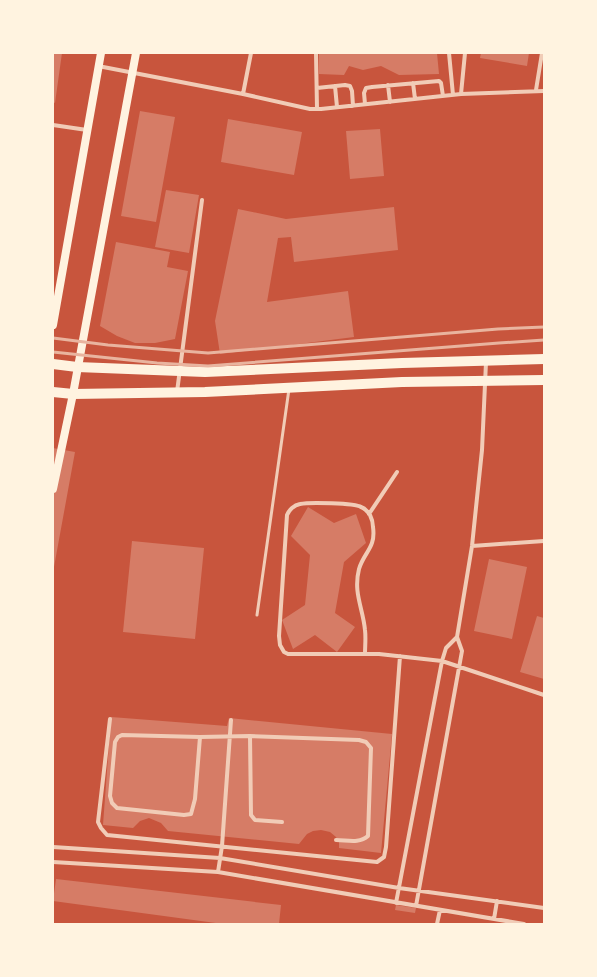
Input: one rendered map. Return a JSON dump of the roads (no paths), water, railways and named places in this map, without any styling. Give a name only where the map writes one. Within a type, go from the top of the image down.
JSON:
[{"type":"main road","points":[[53,325],[101,53]]},
{"type":"main road","points":[[53,489],[136,53]]},
{"type":"main road","points":[[53,364],[77,367],[205,372],[402,363],[544,359]]},
{"type":"main road","points":[[53,392],[72,394],[177,392],[402,382],[544,380]]},
{"type":"street","points":[[243,94],[251,53]]},
{"type":"street","points":[[316,53],[317,109]]},
{"type":"street","points":[[449,53],[453,95]]},
{"type":"street","points":[[462,94],[465,53]]},
{"type":"street","points":[[536,90],[542,53]]},
{"type":"street","points":[[98,66],[243,94],[310,109],[353,106],[462,94],[536,90],[544,91]]},
{"type":"street","points":[[365,104],[364,93],[366,88],[388,85],[441,82],[443,96]]},
{"type":"street","points":[[413,83],[415,99]]},
{"type":"street","points":[[388,85],[390,102]]},
{"type":"street","points":[[335,86],[337,107]]},
{"type":"street","points":[[317,88],[350,86],[352,91],[353,106]]},
{"type":"street","points":[[53,124],[88,130]]},
{"type":"street","points":[[177,392],[202,200]]},
{"type":"street","points":[[416,906],[462,651],[457,637],[472,546],[482,450],[486,361]]},
{"type":"street","points":[[370,514],[397,472]]},
{"type":"street","points":[[365,654],[366,631],[358,602],[357,583],[359,570],[363,560],[372,546],[374,534],[370,514],[361,507],[352,504],[299,504],[288,511],[287,515],[279,636],[280,645],[284,652],[288,654],[365,654],[442,661],[544,695]]},
{"type":"street","points":[[472,546],[544,541]]},
{"type":"street","points":[[396,903],[442,661],[446,648],[457,637]]},
{"type":"street","points":[[110,719],[98,822],[107,835],[377,862],[384,857],[386,846],[400,656]]},
{"type":"street","points":[[218,872],[222,846],[231,737],[231,720]]},
{"type":"street","points":[[200,737],[196,799],[191,814],[184,815],[117,808],[112,803],[110,796],[115,742],[118,737],[122,735],[200,737],[250,736],[352,739],[366,742],[371,748],[368,836],[358,841],[336,840]]},
{"type":"street","points":[[250,736],[251,815],[255,820],[282,822]]},
{"type":"street","points":[[53,847],[220,858],[399,888],[544,908]]},
{"type":"street","points":[[53,862],[218,872],[524,924]]},
{"type":"street","points":[[494,919],[497,901]]},
{"type":"street","points":[[437,924],[440,910]]},
{"type":"lane","points":[[257,615],[289,387]]},
{"type":"railway","points":[[53,338],[108,345],[208,353],[498,329],[544,327]]},
{"type":"railway","points":[[53,352],[157,363],[208,366],[544,340]]}]
